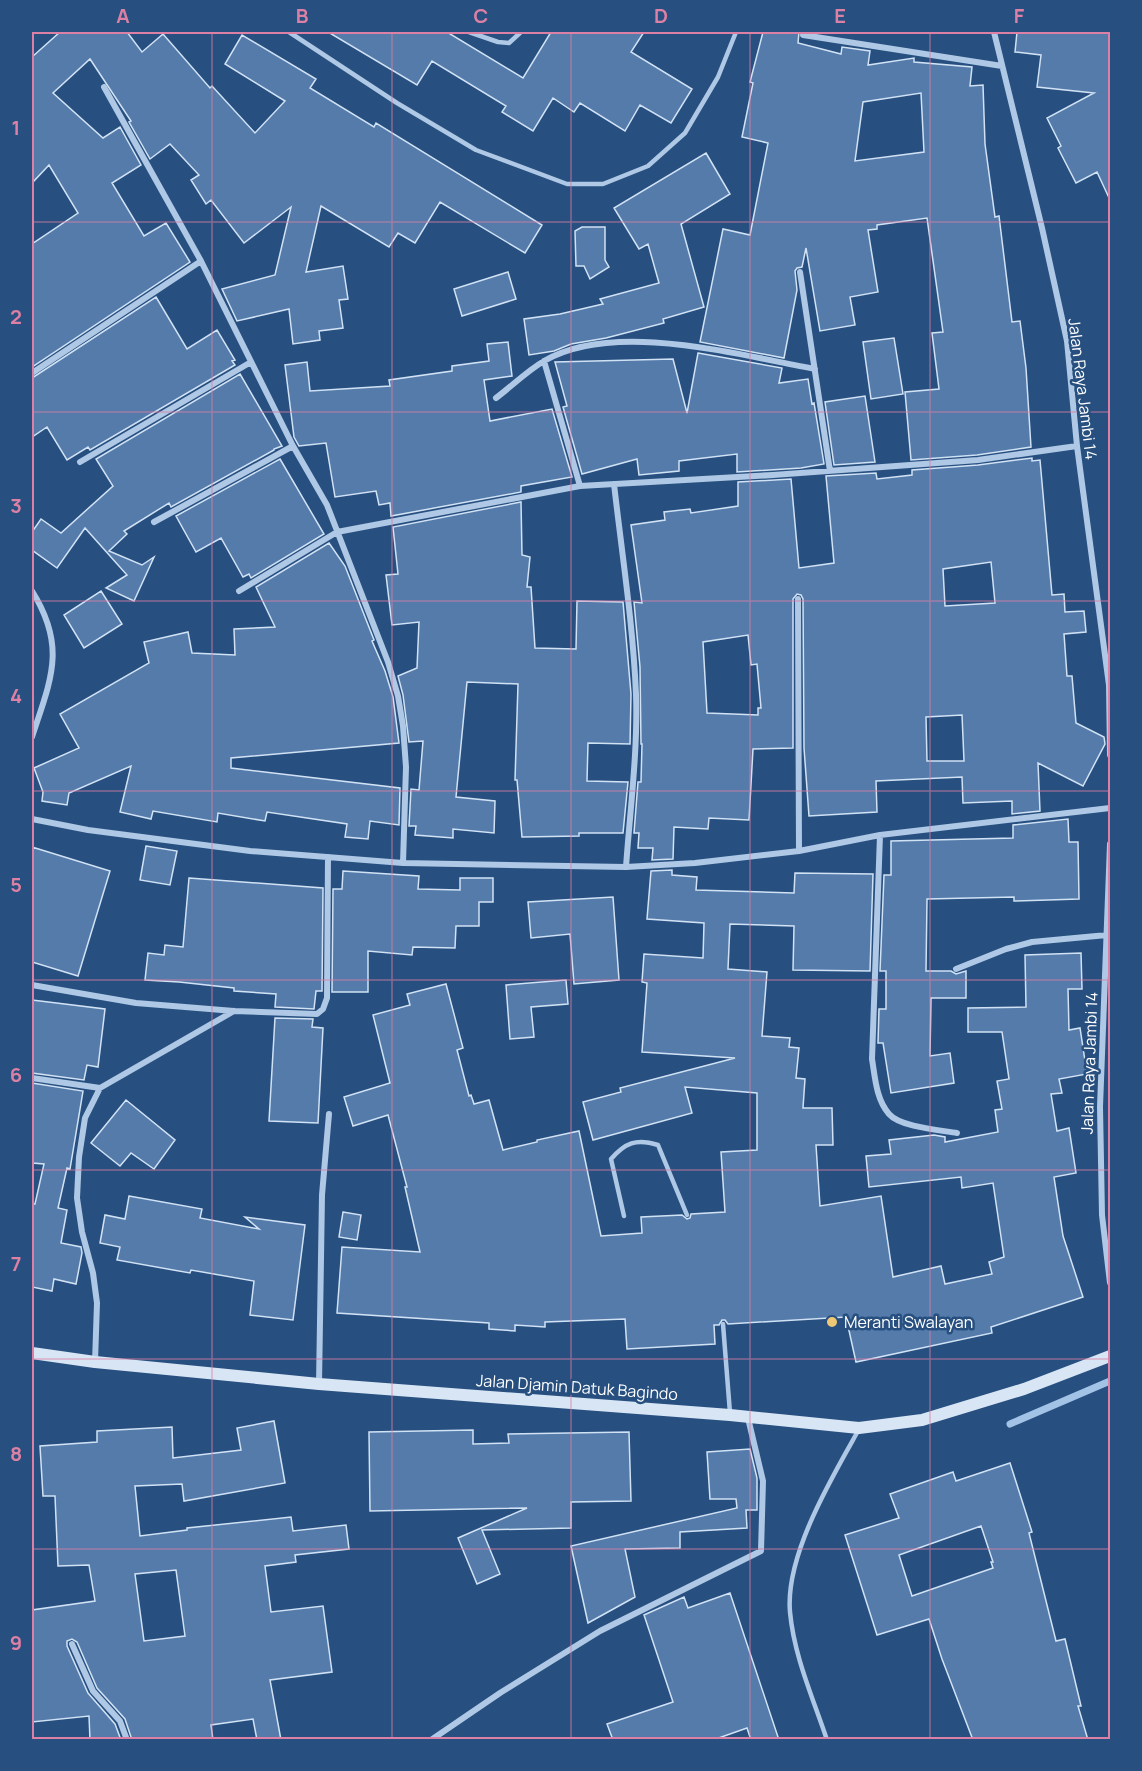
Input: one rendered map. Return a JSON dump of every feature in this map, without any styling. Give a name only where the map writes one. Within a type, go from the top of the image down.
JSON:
[{"type":"street","name":"Jalan Raya Jambi 14","points":[[994,32],[1067,341],[1077,446],[1110,685],[1110,755]]},
{"type":"street","points":[[803,35],[1002,66]]},
{"type":"street","points":[[104,87],[201,261],[293,446],[327,505],[388,662],[398,696],[403,726],[406,767],[403,862]]},
{"type":"street","points":[[32,373],[201,261]]},
{"type":"street","points":[[800,273],[831,471]]},
{"type":"street","points":[[496,398],[544,361],[579,348],[619,342],[661,342],[814,369]]},
{"type":"street","points":[[544,361],[580,486]]},
{"type":"street","points":[[80,462],[251,363]]},
{"type":"street","points":[[154,522],[293,446]]},
{"type":"street","points":[[240,591],[337,532],[580,486],[978,460],[1077,446]]},
{"type":"street","points":[[614,484],[631,621],[636,696],[626,867]]},
{"type":"street","points":[[32,591],[50,627],[53,647],[52,678],[32,737]]},
{"type":"street","points":[[798,599],[799,851]]},
{"type":"street","points":[[32,819],[88,830],[250,851],[403,862],[626,867],[695,863],[799,851],[880,835],[1110,808]]},
{"type":"street","points":[[880,835],[872,1059],[877,1091],[889,1114],[904,1123],[957,1133]]},
{"type":"street","name":"Jalan Raya Jambi 14","points":[[1110,844],[1100,1107],[1102,1215],[1110,1283]]},
{"type":"street","points":[[32,985],[136,1003],[234,1011],[317,1014],[323,1009],[327,998],[328,857]]},
{"type":"street","points":[[956,969],[1006,949],[1032,942],[1107,935]]},
{"type":"street","points":[[95,1362],[97,1303],[77,1198],[79,1157],[85,1118],[100,1088],[234,1011]]},
{"type":"street","points":[[32,1078],[100,1088]]},
{"type":"street","points":[[319,1384],[322,1195],[329,1114]]},
{"type":"street","name":"Jalan Djamin Datuk Bagindo","points":[[32,1353],[95,1362],[319,1384],[730,1415],[859,1428],[922,1420],[1024,1389],[1110,1356]]},
{"type":"street","points":[[431,1740],[500,1693],[600,1631],[761,1551],[763,1481],[748,1418]]},
{"type":"street","points":[[72,1644],[93,1691],[120,1721],[127,1740]]},
{"type":"lane","points":[[290,32],[397,103],[476,150],[567,184],[579,184],[603,183],[648,166],[685,133],[718,77],[736,32]]},
{"type":"lane","points":[[469,32],[498,42],[509,43],[521,32]]},
{"type":"lane","points":[[624,1216],[610,1159],[622,1146],[646,1142],[658,1145],[687,1215]]},
{"type":"lane","points":[[723,1324],[730,1415]]},
{"type":"lane","points":[[827,1740],[794,1638],[790,1610],[793,1571],[819,1501],[859,1428]]},
{"type":"building","points":[[60,32],[127,32],[142,52],[163,34],[210,88],[212,86],[255,133],[285,101],[225,64],[242,35],[316,79],[310,88],[374,127],[376,123],[542,225],[525,253],[440,202],[415,243],[398,233],[389,247],[321,206],[306,272],[343,266],[348,299],[339,300],[343,328],[319,331],[320,340],[293,344],[289,309],[237,321],[222,289],[275,275],[291,207],[244,243],[211,200],[206,204],[191,180],[199,175],[170,144],[150,159],[129,122],[131,121],[90,59],[53,93],[103,138],[120,127],[141,165],[112,183],[144,236],[166,223],[190,262],[32,367],[32,244],[78,213],[49,165],[32,183],[32,57]]},
{"type":"building","points":[[328,32],[447,32],[523,78],[551,32],[644,32],[631,52],[692,89],[671,123],[640,105],[625,131],[580,103],[574,112],[553,98],[533,131],[502,112],[506,106],[432,61],[417,85]]},
{"type":"building","points":[[763,32],[799,32],[798,43],[841,54],[842,47],[870,51],[868,65],[914,58],[914,62],[972,67],[970,86],[983,85],[985,144],[995,217],[999,216],[1012,322],[1020,321],[1026,368],[1031,447],[977,455],[911,460],[905,392],[939,389],[932,333],[943,332],[927,218],[877,225],[877,229],[868,230],[878,292],[850,297],[855,325],[820,331],[806,248],[802,267],[795,271],[797,290],[784,358],[700,342],[723,229],[750,235],[768,143],[742,137],[753,83],[750,82]],"holes":[[[921,93],[924,152],[855,161],[863,102]]]},
{"type":"building","points":[[1017,32],[1110,32],[1110,200],[1097,172],[1076,183],[1058,148],[1061,146],[1047,118],[1094,93],[1037,87],[1041,55],[1015,52]]},
{"type":"building","points":[[706,153],[730,194],[681,224],[704,307],[663,319],[664,323],[606,338],[571,344],[554,351],[529,355],[524,319],[560,314],[603,304],[600,299],[659,283],[648,244],[639,249],[614,208]]},
{"type":"building","points":[[582,227],[605,227],[605,260],[609,267],[590,279],[584,266],[576,266],[575,231]]},
{"type":"building","points":[[508,272],[516,299],[462,316],[454,289]]},
{"type":"building","points":[[156,297],[187,349],[217,330],[235,360],[232,361],[235,365],[90,450],[88,447],[67,460],[47,427],[32,437],[32,378]]},
{"type":"building","points":[[894,338],[903,394],[871,399],[863,342]]},
{"type":"building","points":[[508,342],[512,376],[484,380],[490,421],[552,409],[572,477],[521,486],[521,492],[391,516],[390,503],[379,505],[376,491],[335,497],[326,443],[299,446],[294,437],[285,365],[307,362],[310,391],[390,386],[389,380],[452,371],[452,366],[489,361],[487,344]]},
{"type":"building","points":[[698,353],[782,368],[779,383],[808,379],[824,464],[801,468],[737,472],[737,454],[679,461],[679,471],[639,475],[637,459],[582,474],[563,407],[567,406],[555,362],[673,359],[687,413]]},
{"type":"building","points":[[240,374],[282,446],[171,507],[169,503],[124,531],[127,534],[109,551],[142,565],[154,557],[134,601],[106,588],[127,575],[85,528],[57,568],[32,550],[32,532],[41,519],[61,533],[113,486],[96,459]]},
{"type":"building","points":[[865,396],[875,462],[834,465],[825,402]]},
{"type":"building","points":[[1032,458],[1032,461],[1040,460],[1052,595],[1064,594],[1065,612],[1084,611],[1086,632],[1064,634],[1067,676],[1072,676],[1076,723],[1104,737],[1105,744],[1083,786],[1038,763],[1040,811],[1012,814],[1012,801],[963,803],[962,777],[876,781],[877,812],[809,816],[804,748],[803,599],[797,594],[793,599],[793,748],[753,749],[749,820],[709,818],[708,829],[674,827],[673,859],[652,860],[653,848],[638,848],[639,833],[634,833],[638,782],[641,782],[642,744],[640,667],[634,602],[642,603],[631,525],[665,520],[664,512],[690,509],[691,513],[738,506],[738,482],[791,479],[799,568],[834,563],[826,476],[876,473],[877,479],[912,475],[912,470]],"holes":[[[991,562],[995,603],[945,606],[943,569]],[[748,635],[751,665],[757,664],[761,708],[758,708],[758,715],[707,713],[703,642]],[[962,715],[964,761],[927,761],[926,717]]]},
{"type":"building","points":[[280,459],[324,534],[251,578],[249,574],[243,577],[221,538],[196,552],[176,516]]},
{"type":"building","points":[[521,502],[522,555],[530,557],[527,587],[531,587],[535,648],[576,649],[577,601],[623,602],[631,694],[630,744],[588,743],[587,781],[628,782],[623,833],[522,837],[517,780],[515,780],[518,684],[467,682],[456,797],[495,801],[494,833],[453,829],[453,838],[415,835],[416,826],[409,826],[411,789],[419,790],[423,741],[409,742],[403,695],[398,676],[417,668],[419,622],[392,625],[386,575],[398,574],[393,527]]},
{"type":"building","points":[[329,543],[345,566],[385,671],[393,697],[399,743],[231,758],[231,768],[400,788],[399,825],[370,821],[368,839],[345,837],[347,824],[267,812],[265,821],[218,813],[217,822],[153,811],[151,819],[120,812],[131,766],[69,793],[67,805],[42,801],[43,792],[34,768],[79,748],[60,714],[149,663],[144,642],[188,632],[192,653],[235,655],[234,629],[275,627],[256,587]]},
{"type":"building","points":[[101,591],[122,624],[84,648],[64,615]]},
{"type":"building","points":[[1068,819],[1069,842],[1078,842],[1079,899],[1014,901],[1014,897],[927,899],[926,971],[951,971],[956,974],[966,971],[966,998],[931,998],[930,1056],[950,1053],[954,1083],[891,1093],[883,1043],[878,1043],[879,1009],[886,1009],[886,971],[880,971],[884,875],[891,875],[891,841],[1013,838],[1013,825]]},
{"type":"building","points":[[146,846],[177,851],[170,885],[140,880]]},
{"type":"building","points":[[32,847],[110,871],[78,976],[32,962]]},
{"type":"building","points":[[672,870],[672,875],[697,877],[696,890],[794,893],[795,873],[873,874],[870,971],[793,970],[794,926],[730,924],[728,969],[767,972],[762,1036],[790,1038],[789,1047],[799,1048],[796,1078],[805,1079],[803,1108],[832,1108],[833,1145],[816,1145],[820,1206],[881,1196],[893,1277],[941,1266],[945,1284],[992,1274],[989,1262],[1004,1257],[993,1183],[962,1188],[961,1177],[869,1187],[866,1156],[891,1154],[889,1140],[934,1135],[945,1137],[945,1142],[998,1132],[995,1110],[1002,1109],[997,1081],[1009,1079],[1002,1032],[968,1032],[968,1008],[1026,1007],[1025,955],[1081,953],[1082,989],[1068,989],[1069,1030],[1080,1028],[1087,1074],[1059,1079],[1062,1093],[1051,1094],[1057,1131],[1069,1128],[1076,1173],[1054,1177],[1063,1236],[1083,1297],[991,1327],[992,1333],[856,1362],[846,1317],[728,1324],[722,1320],[719,1325],[714,1325],[715,1344],[627,1349],[625,1319],[545,1322],[545,1327],[515,1325],[515,1331],[489,1329],[489,1323],[337,1313],[342,1247],[420,1252],[405,1187],[407,1187],[388,1115],[353,1126],[344,1097],[390,1083],[373,1015],[410,1005],[407,994],[446,984],[463,1048],[457,1050],[469,1096],[471,1095],[474,1104],[489,1100],[503,1150],[579,1131],[601,1236],[642,1233],[641,1217],[682,1215],[687,1219],[691,1214],[725,1212],[721,1152],[757,1150],[757,1093],[685,1087],[692,1113],[593,1140],[583,1102],[621,1092],[620,1088],[735,1058],[642,1052],[647,983],[642,982],[644,954],[703,958],[704,923],[647,919],[651,871]]},
{"type":"building","points":[[343,871],[419,876],[418,889],[460,890],[460,878],[493,878],[493,902],[479,902],[479,926],[456,926],[455,948],[413,947],[412,955],[368,951],[368,992],[332,992],[333,889],[342,889]]},
{"type":"building","points":[[189,878],[323,888],[322,991],[316,991],[314,1009],[275,1007],[276,994],[145,980],[148,953],[164,955],[165,945],[183,947]]},
{"type":"building","points":[[613,897],[619,980],[574,984],[570,934],[531,938],[528,902]]},
{"type":"building","points":[[566,980],[568,1004],[531,1007],[534,1037],[510,1039],[506,985]]},
{"type":"building","points":[[32,1000],[105,1009],[98,1067],[87,1065],[84,1080],[32,1073]]},
{"type":"building","points":[[275,1018],[313,1019],[312,1027],[323,1028],[318,1123],[269,1121]]},
{"type":"building","points":[[32,1083],[83,1091],[70,1169],[67,1168],[58,1208],[67,1210],[61,1243],[81,1247],[82,1253],[76,1284],[54,1279],[52,1291],[32,1287],[32,1204],[35,1204],[44,1164],[32,1163]]},
{"type":"building","points":[[126,1100],[175,1140],[154,1169],[131,1153],[120,1166],[91,1143]]},
{"type":"building","points":[[129,1196],[202,1209],[200,1218],[259,1229],[245,1217],[305,1225],[293,1320],[250,1315],[254,1281],[117,1260],[120,1247],[100,1243],[105,1215],[125,1219]]},
{"type":"building","points":[[343,1212],[361,1215],[357,1240],[339,1237]]},
{"type":"building","points":[[274,1421],[285,1483],[184,1501],[182,1484],[135,1486],[140,1536],[187,1530],[187,1528],[291,1517],[293,1531],[346,1525],[349,1549],[295,1555],[296,1562],[265,1566],[271,1612],[323,1606],[332,1672],[270,1680],[281,1740],[257,1740],[253,1719],[211,1725],[213,1740],[132,1740],[125,1719],[97,1688],[77,1642],[72,1639],[67,1641],[67,1646],[88,1693],[115,1724],[121,1740],[90,1740],[89,1716],[32,1722],[32,1610],[95,1601],[89,1565],[58,1566],[55,1496],[43,1496],[40,1446],[97,1442],[97,1431],[172,1427],[173,1458],[241,1450],[237,1428]],"holes":[[[176,1570],[185,1636],[144,1641],[135,1574]]]},
{"type":"building","points":[[473,1430],[473,1444],[509,1443],[508,1434],[629,1432],[631,1501],[571,1502],[571,1528],[482,1530],[500,1574],[477,1584],[458,1538],[527,1508],[370,1511],[369,1432]]},
{"type":"building","points":[[750,1449],[757,1478],[757,1510],[746,1510],[747,1528],[680,1532],[680,1548],[625,1549],[635,1597],[588,1623],[571,1546],[737,1508],[736,1499],[710,1499],[707,1452]]},
{"type":"building","points":[[1010,1463],[1032,1532],[1029,1533],[1056,1641],[1065,1639],[1081,1706],[1078,1706],[1088,1740],[973,1740],[929,1619],[877,1635],[845,1535],[899,1518],[890,1494],[953,1472],[956,1481]],"holes":[[[981,1526],[993,1562],[991,1562],[993,1568],[912,1596],[899,1555]]]},
{"type":"building","points":[[730,1593],[779,1740],[751,1740],[747,1728],[713,1740],[613,1740],[607,1724],[673,1702],[644,1615],[684,1597],[688,1608]]},
{"type":"waterway","points":[[1010,1424],[1110,1381]]},
{"type":"place","name":"Meranti Swalayan","points":[[832,1322]]}]
